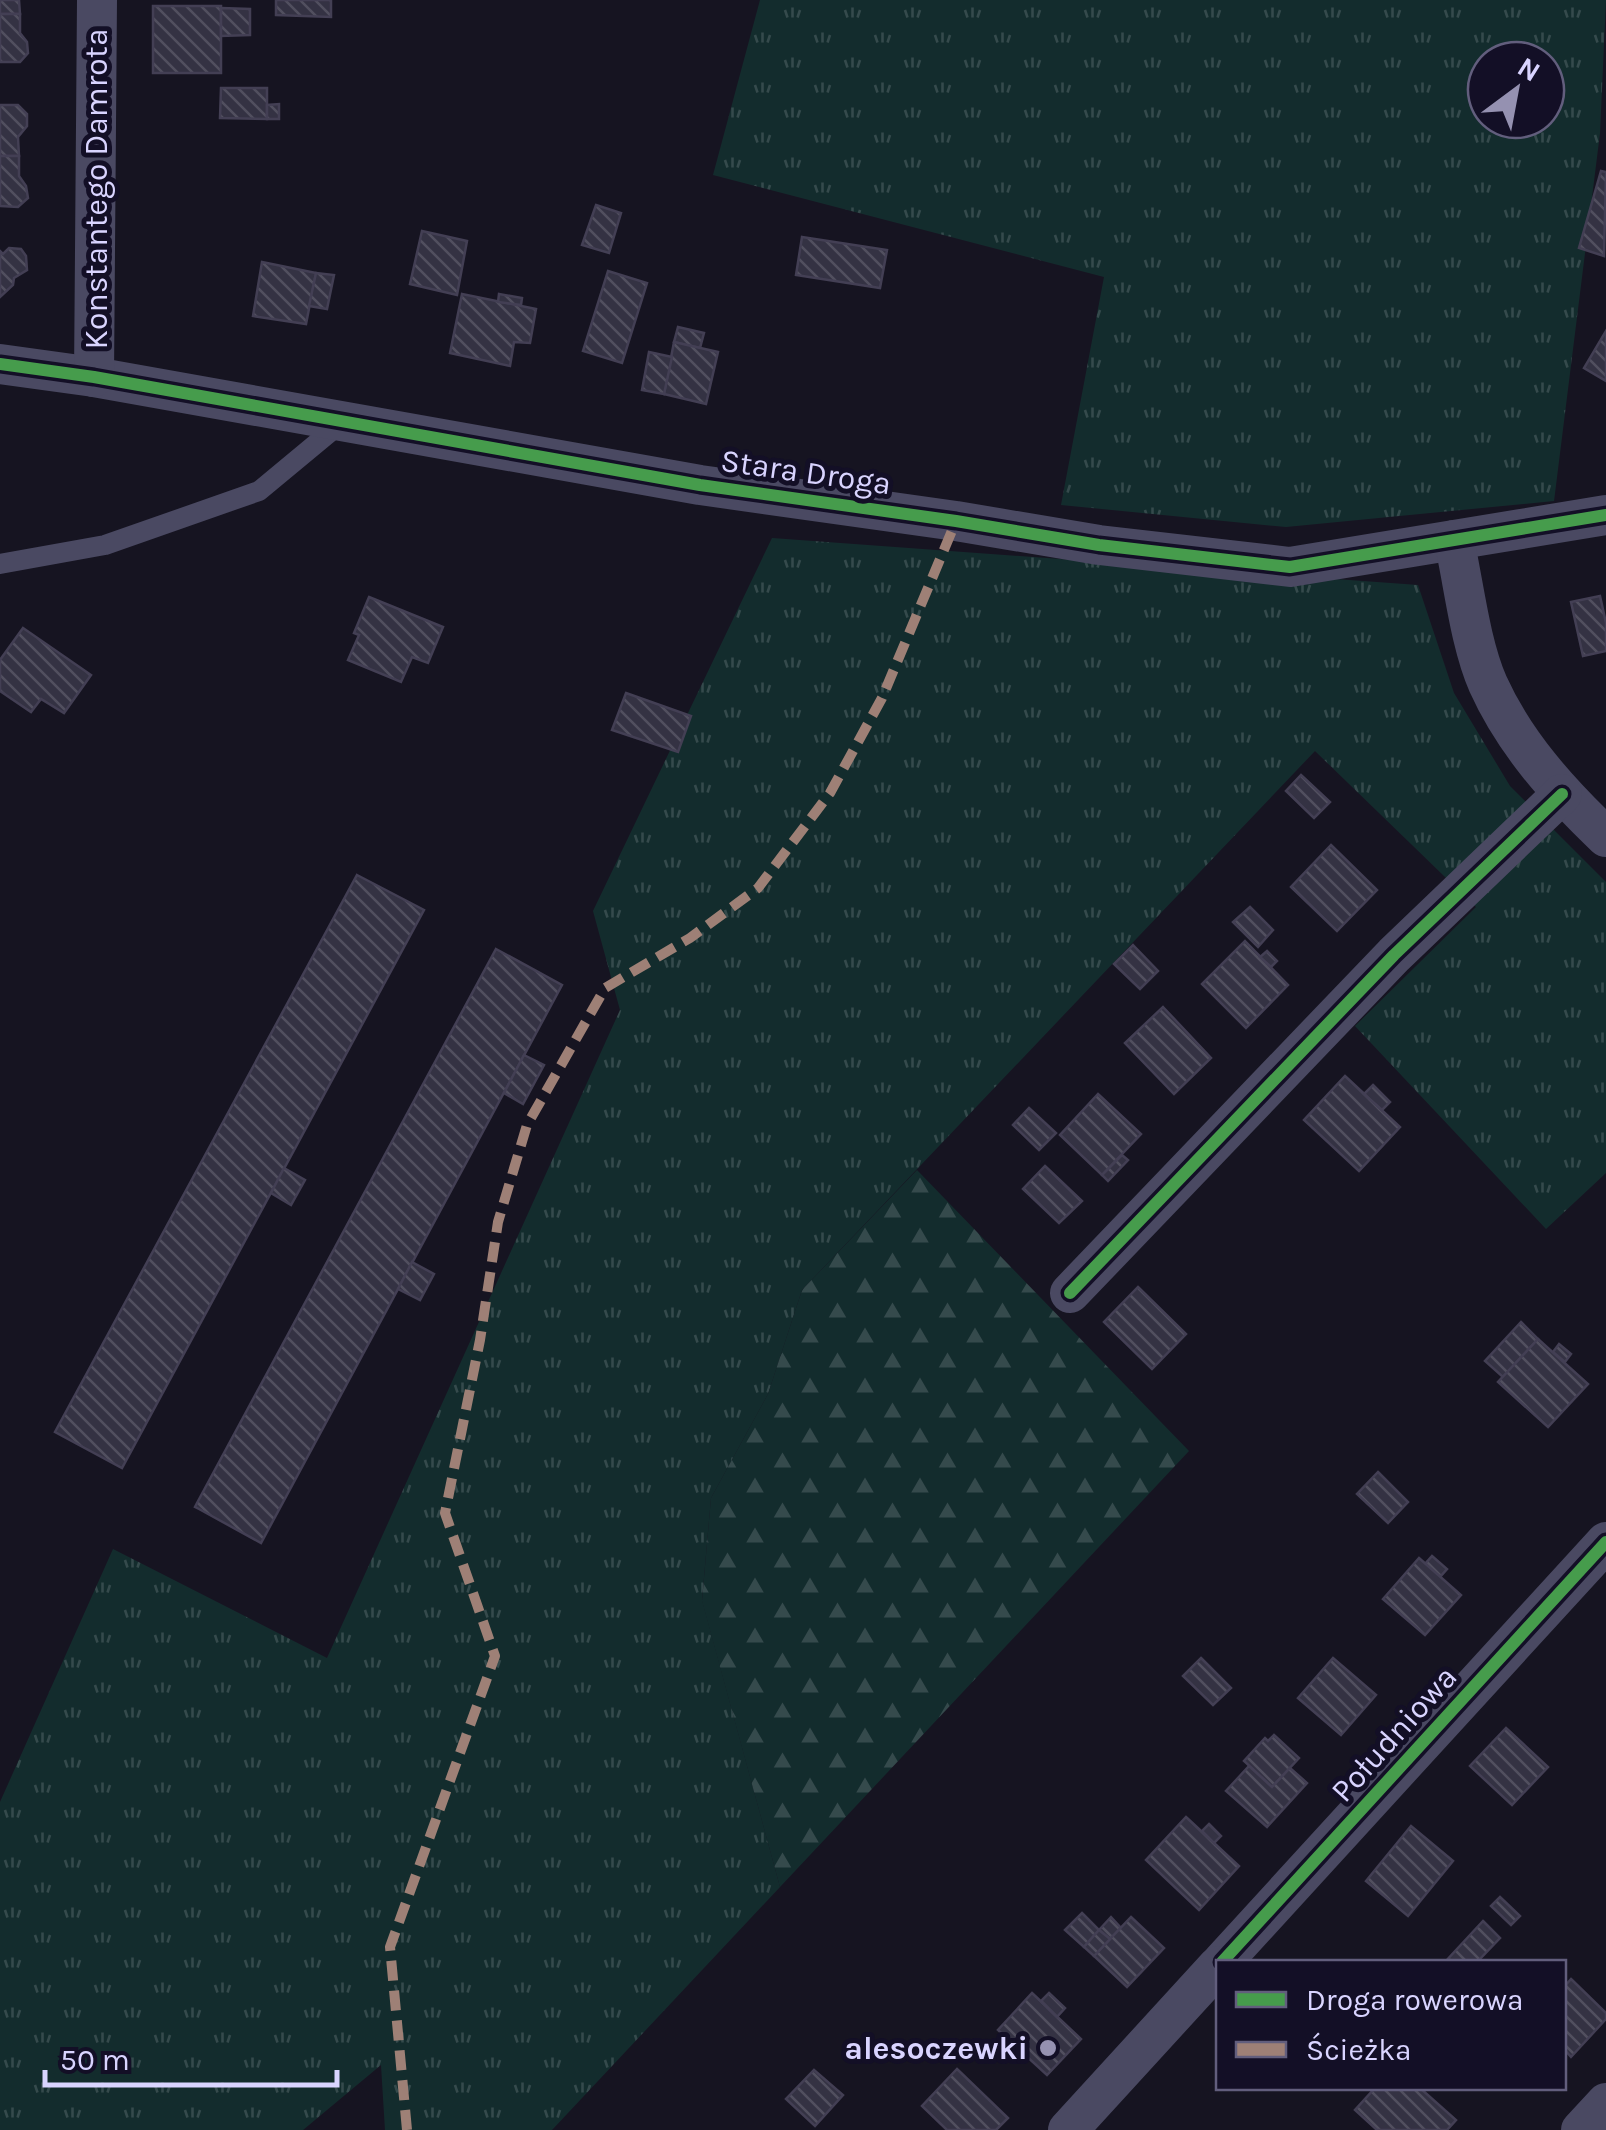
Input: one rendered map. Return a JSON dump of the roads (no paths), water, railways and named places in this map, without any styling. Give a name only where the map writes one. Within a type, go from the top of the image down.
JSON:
[{"type":"street","name":"Konstantego Damrota","points":[[94,377],[98,0]]},
{"type":"street","name":"Stara Droga","points":[[0,364],[94,377],[700,485],[956,520],[1099,545],[1290,567],[1606,516]]},
{"type":"street","points":[[1454,540],[1488,684],[1520,742],[1562,794],[1606,837]]},
{"type":"street","points":[[1070,1293],[1394,955],[1562,794]]},
{"type":"street","name":"Południowa","points":[[1224,1960],[1606,1542]]},
{"type":"street","name":"Południowa","points":[[1068,2130],[1216,1968]]},
{"type":"street","points":[[1581,2130],[1606,2104]]},
{"type":"lane","points":[[0,564],[104,546],[259,491],[342,422]]},
{"type":"place","name":"alesoczewki","points":[[1048,2048]]}]
